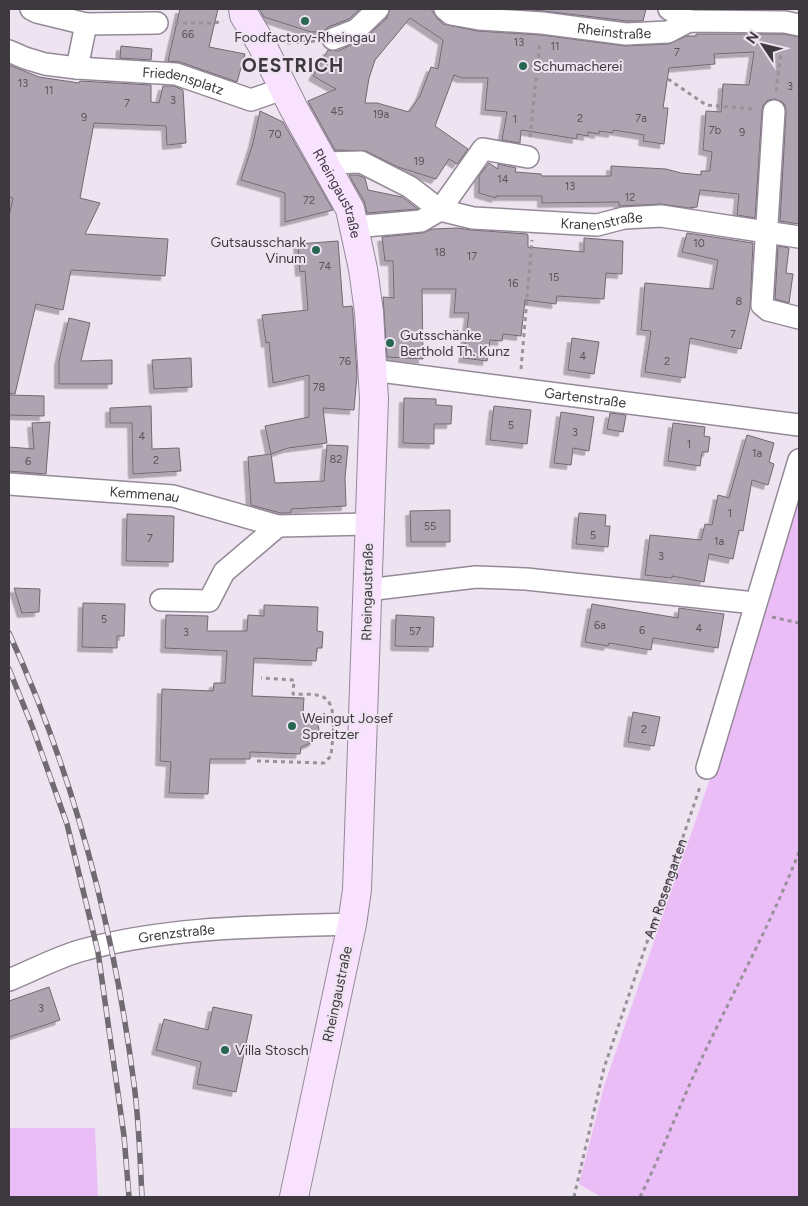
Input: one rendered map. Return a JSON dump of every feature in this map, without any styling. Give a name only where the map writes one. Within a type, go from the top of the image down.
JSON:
[{"type":"main road","name":"Rheingaustraße","points":[[243,12],[350,209],[369,312],[374,399],[359,863],[352,924],[294,1197]]},
{"type":"street","points":[[31,9],[86,24],[157,23]]},
{"type":"street","points":[[333,39],[356,30],[378,9]]},
{"type":"street","name":"Rheinstraße","points":[[445,9],[451,14],[479,19],[542,23],[626,34],[668,32],[688,21],[790,19]]},
{"type":"street","points":[[669,9],[688,21]]},
{"type":"street","points":[[77,68],[86,24]]},
{"type":"street","name":"Friedensplatz","points":[[9,51],[44,64],[176,74],[251,100],[285,88]]},
{"type":"street","points":[[774,111],[762,305],[768,310],[799,318]]},
{"type":"street","points":[[354,227],[421,221],[440,210],[482,149],[528,157]]},
{"type":"street","name":"Kranenstraße","points":[[325,162],[361,162],[410,187],[440,210],[473,218],[597,225],[624,218],[661,216],[799,237]]},
{"type":"street","name":"Gartenstraße","points":[[372,370],[799,425]]},
{"type":"street","points":[[707,768],[799,460]]},
{"type":"street","name":"Kemmenau","points":[[9,484],[173,496],[278,526],[369,524]]},
{"type":"street","points":[[162,600],[209,601],[224,572],[278,526]]},
{"type":"street","points":[[368,590],[476,577],[526,578],[754,608]]},
{"type":"street","name":"Grenzstraße","points":[[9,980],[83,949],[136,938],[216,928],[352,924]]},
{"type":"path","points":[[157,23],[214,23],[243,12]]},
{"type":"path","points":[[668,79],[706,105],[774,111],[790,19]]},
{"type":"path","points":[[528,157],[542,23]]},
{"type":"path","points":[[262,45],[333,39]]},
{"type":"path","points":[[519,389],[534,221]]},
{"type":"path","points":[[754,608],[799,623]]},
{"type":"path","points":[[257,761],[324,763],[331,756],[333,732],[333,711],[327,698],[320,695],[293,694],[294,680],[262,678]]},
{"type":"path","name":"Am Rosengarten","points":[[574,1197],[604,1068],[707,768]]},
{"type":"path","points":[[640,1197],[700,1061],[786,885],[799,852]]},
{"type":"shaded area","points":[[799,485],[799,1197],[601,1197],[579,1184],[604,1086],[712,773]]},
{"type":"shaded area","points":[[9,1128],[95,1128],[98,1197],[9,1197]]},
{"type":"building","points":[[180,9],[218,9],[209,47],[245,54],[237,82],[180,62],[168,61]]},
{"type":"building","points":[[259,9],[360,9],[349,19],[328,27],[323,32],[311,32],[264,17]]},
{"type":"building","points":[[390,9],[431,9],[443,24],[477,31],[541,35],[625,46],[669,44],[687,36],[696,36],[696,34],[784,34],[799,37],[799,224],[780,221],[786,112],[785,105],[775,99],[768,100],[763,105],[762,110],[755,218],[737,215],[739,194],[700,190],[697,207],[689,208],[661,204],[619,206],[619,202],[542,203],[542,196],[496,196],[496,198],[479,193],[479,176],[489,163],[498,169],[498,164],[516,168],[515,172],[541,174],[542,176],[611,176],[611,166],[666,169],[701,175],[701,171],[710,171],[712,152],[703,150],[706,111],[721,112],[723,84],[749,85],[754,52],[714,54],[715,64],[669,68],[663,108],[668,108],[664,144],[643,141],[644,135],[613,130],[613,133],[599,131],[599,134],[588,132],[588,136],[577,134],[577,139],[521,130],[520,143],[502,140],[507,112],[485,110],[488,78],[462,78],[454,75],[435,126],[468,149],[457,164],[449,159],[436,179],[398,167],[366,151],[335,150],[308,101],[336,89],[313,76],[328,50],[338,51],[364,39],[387,18]],"holes":[[[410,18],[443,40],[438,69],[431,67],[420,96],[409,112],[377,103],[365,103],[369,78],[375,60]]]},
{"type":"building","points":[[515,9],[646,9],[643,21],[627,21]]},
{"type":"building","points":[[121,46],[152,49],[151,60],[120,58]]},
{"type":"building","points":[[9,65],[39,77],[79,83],[80,81],[151,85],[151,102],[159,103],[163,86],[174,86],[183,90],[186,143],[167,145],[166,126],[94,123],[80,198],[100,203],[85,234],[168,239],[165,276],[71,270],[63,310],[36,304],[15,394],[9,393],[9,216],[13,198],[9,197]]},
{"type":"building","points":[[260,111],[283,122],[333,210],[285,222],[285,193],[241,180],[253,143]]},
{"type":"building","points":[[349,175],[358,175],[365,178],[368,190],[402,197],[418,209],[367,213],[364,201]]},
{"type":"building","points":[[457,228],[527,234],[528,247],[584,252],[584,238],[623,241],[622,274],[606,273],[604,299],[557,296],[556,304],[525,300],[521,336],[503,334],[502,341],[490,340],[487,361],[463,358],[469,313],[454,313],[456,289],[422,289],[423,359],[387,357],[383,297],[394,298],[393,261],[385,261],[382,237],[422,233],[433,229]]},
{"type":"building","points":[[687,233],[753,243],[750,308],[741,349],[690,338],[685,378],[645,372],[651,331],[641,330],[645,283],[713,289],[718,260],[682,252]]},
{"type":"building","points":[[338,241],[343,307],[352,306],[353,314],[357,375],[354,410],[323,408],[327,443],[288,448],[271,454],[265,426],[309,417],[309,375],[273,383],[269,342],[266,343],[262,315],[308,310],[305,271],[300,272],[298,244]]},
{"type":"building","points":[[778,246],[789,248],[786,273],[793,274],[789,303],[775,299]]},
{"type":"building","points":[[69,318],[90,323],[81,361],[112,360],[112,384],[59,384],[59,361]]},
{"type":"building","points":[[572,338],[599,342],[594,374],[568,370]]},
{"type":"building","points":[[191,358],[192,387],[154,389],[152,360]]},
{"type":"building","points":[[9,395],[44,396],[44,416],[9,415]]},
{"type":"building","points":[[404,398],[436,399],[436,405],[452,406],[451,424],[434,424],[434,444],[403,443]]},
{"type":"building","points":[[151,406],[152,449],[179,448],[181,471],[133,474],[132,423],[110,423],[110,408]]},
{"type":"building","points":[[494,406],[531,410],[527,444],[490,440]]},
{"type":"building","points":[[561,412],[594,417],[589,451],[573,448],[571,465],[554,463]]},
{"type":"building","points":[[610,413],[626,415],[623,432],[607,429]]},
{"type":"building","points":[[50,422],[46,474],[9,471],[9,447],[34,449],[32,423]]},
{"type":"building","points":[[673,423],[705,427],[704,436],[710,437],[708,452],[702,452],[700,466],[668,461]]},
{"type":"building","points":[[747,435],[774,443],[769,462],[774,464],[768,485],[752,480],[743,531],[739,530],[733,559],[709,554],[704,582],[672,576],[672,578],[645,575],[650,535],[701,540],[705,524],[712,525],[718,495],[729,498]]},
{"type":"building","points":[[327,445],[348,446],[345,478],[346,506],[291,509],[291,513],[280,513],[251,505],[248,457],[271,454],[275,483],[324,481]]},
{"type":"building","points":[[450,510],[450,542],[411,542],[410,511]]},
{"type":"building","points":[[579,513],[606,515],[605,526],[610,526],[608,547],[576,544]]},
{"type":"building","points":[[127,514],[174,516],[173,562],[126,561]]},
{"type":"building","points":[[14,588],[40,589],[39,612],[22,613]]},
{"type":"building","points":[[83,603],[125,604],[124,636],[117,636],[117,648],[82,647]]},
{"type":"building","points":[[592,604],[678,618],[679,608],[724,614],[718,648],[653,638],[651,650],[609,643],[608,646],[585,642]]},
{"type":"building","points":[[264,605],[318,607],[317,631],[323,632],[322,648],[317,648],[316,661],[254,658],[252,696],[304,698],[303,713],[312,717],[317,722],[318,736],[313,742],[301,747],[300,754],[250,752],[250,759],[210,759],[208,794],[169,793],[171,762],[160,761],[162,689],[213,691],[214,683],[225,683],[227,651],[165,648],[166,615],[208,616],[207,631],[247,631],[248,615],[264,616]]},
{"type":"building","points":[[396,615],[434,617],[433,647],[395,646]]},
{"type":"building","points":[[633,712],[660,717],[654,746],[628,742]]},
{"type":"building","points":[[49,987],[60,1020],[9,1037],[9,1001]]},
{"type":"building","name":"Villa Stosch","points":[[213,1007],[252,1015],[236,1092],[197,1084],[201,1062],[156,1050],[164,1019],[208,1030]]},
{"type":"railway","points":[[9,633],[32,687],[72,797],[103,911],[126,1026],[134,1084],[142,1197]]},
{"type":"railway","points":[[9,669],[32,726],[67,824],[98,952],[124,1136],[129,1197]]},
{"type":"place","name":"Foodfactory-Rheingau","points":[[305,21]]},
{"type":"place","name":"Schumacherei","points":[[523,66]]},
{"type":"place","name":"Gutsausschank Vinum","points":[[316,250]]},
{"type":"place","name":"Gutsschänke Berthold Th. Kunz","points":[[390,343]]},
{"type":"place","name":"Weingut Josef Spreitzer","points":[[292,726]]},
{"type":"place","name":"Villa Stosch","points":[[225,1050]]},
{"type":"district","name":"OESTRICH","points":[[293,65]]}]
